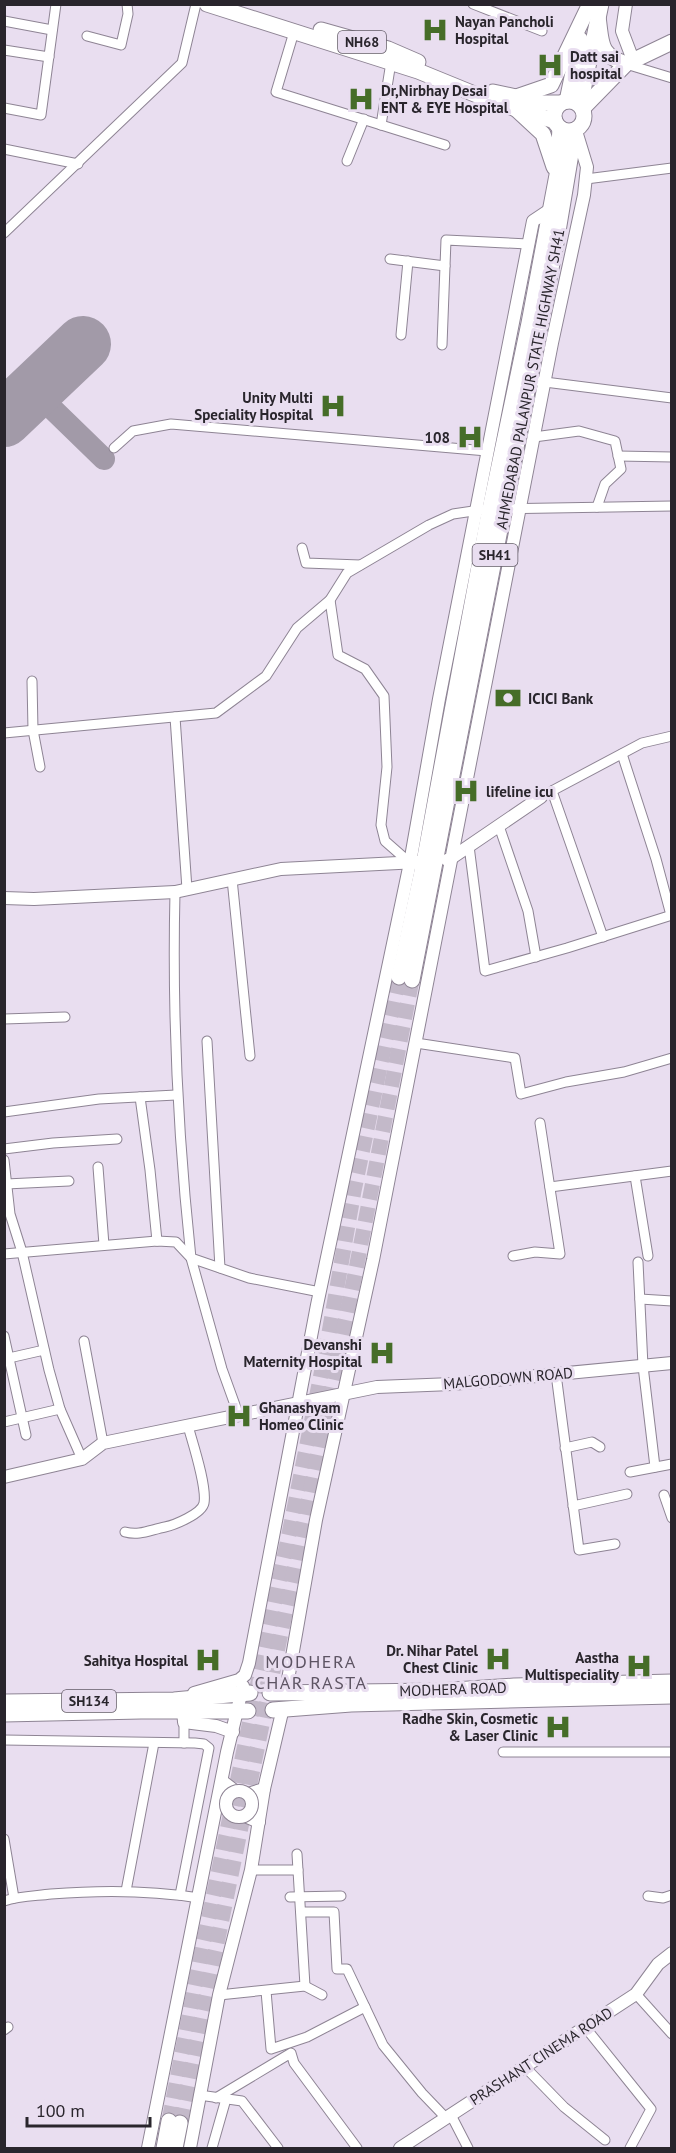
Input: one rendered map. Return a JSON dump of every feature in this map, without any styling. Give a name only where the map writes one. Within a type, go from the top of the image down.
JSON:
[{"type":"main road","name":"NH68","points":[[207,4],[418,71],[494,102],[573,104]]},
{"type":"main road","name":"NH68","points":[[234,4],[388,49],[516,103],[564,126]]},
{"type":"main road","points":[[557,175],[543,134],[516,103],[551,85],[594,8]]},
{"type":"main road","points":[[594,8],[606,52],[613,59],[630,62]]},
{"type":"main road","points":[[573,104],[594,31],[594,8]]},
{"type":"main road","points":[[573,104],[594,8]]},
{"type":"main road","points":[[573,104],[585,118],[580,127],[564,126],[555,111],[573,104],[630,62],[672,42]]},
{"type":"main road","name":"AHMEDABAD PALANPUR STATE HIGHWAY SH41","points":[[497,509],[505,397],[551,209],[564,126]]},
{"type":"main road","name":"AHMEDABAD PALANPUR STATE HIGHWAY SH41","points":[[407,973],[497,509],[537,381],[556,243],[564,126]]},
{"type":"main road","name":"MODHERA ROAD","points":[[180,1710],[258,1689],[278,1692],[439,1696],[514,1686],[672,1682]]},
{"type":"main road","points":[[278,1692],[274,1701],[278,1709]]},
{"type":"main road","points":[[243,1710],[246,1693]]},
{"type":"main road","points":[[4,1714],[243,1710],[256,1717],[261,1717],[278,1709],[439,1696],[672,1696]]},
{"type":"main road","name":"SH134","points":[[4,1702],[180,1710]]},
{"type":"main road","points":[[163,2148],[175,2122],[177,2148]]},
{"type":"street","points":[[4,108],[41,115],[56,4]]},
{"type":"street","points":[[87,36],[121,45],[128,14],[127,4]]},
{"type":"street","points":[[4,233],[182,63],[196,4]]},
{"type":"street","points":[[473,4],[542,30]]},
{"type":"street","points":[[626,4],[622,31],[630,62],[672,78]]},
{"type":"street","points":[[4,21],[52,30]]},
{"type":"street","points":[[294,32],[276,92],[445,145]]},
{"type":"street","points":[[4,50],[48,57]]},
{"type":"street","points":[[381,125],[391,62]]},
{"type":"street","points":[[347,161],[364,119]]},
{"type":"street","points":[[246,1693],[245,1675],[320,1292],[407,973],[497,509],[534,437],[537,381],[586,179],[587,167],[564,126]]},
{"type":"street","points":[[4,149],[78,164]]},
{"type":"street","points":[[586,179],[672,168]]},
{"type":"street","points":[[497,509],[487,452],[505,397],[533,221],[551,209]]},
{"type":"street","points":[[442,345],[446,240],[528,244]]},
{"type":"street","points":[[390,259],[445,266]]},
{"type":"street","points":[[401,335],[408,261]]},
{"type":"street","points":[[537,381],[672,398]]},
{"type":"street","points":[[114,448],[133,431],[171,424],[487,452]]},
{"type":"street","points":[[534,437],[579,431],[615,441],[621,469],[605,484],[597,507]]},
{"type":"street","points":[[618,456],[672,457]]},
{"type":"street","points":[[4,733],[216,713],[266,676],[297,628],[330,600],[347,573],[429,525],[453,514],[497,509],[672,506]]},
{"type":"street","points":[[302,548],[306,563],[360,565]]},
{"type":"street","points":[[330,600],[339,655],[365,669],[384,696],[387,768],[381,825],[385,841],[430,861]]},
{"type":"street","points":[[32,681],[33,730],[40,766]]},
{"type":"street","points":[[175,717],[181,890],[173,958],[176,1095],[191,1258],[222,1369],[239,1416]]},
{"type":"street","points":[[4,898],[34,899],[181,890],[281,869],[430,861],[469,846],[546,794],[642,743],[672,736]]},
{"type":"street","points":[[469,846],[485,971],[671,915],[656,859],[622,754]]},
{"type":"street","points":[[546,794],[603,937]]},
{"type":"street","points":[[499,826],[528,911],[536,957]]},
{"type":"street","points":[[232,879],[250,1056]]},
{"type":"street","points":[[278,1692],[369,1277],[416,1043],[407,973]]},
{"type":"street","points":[[4,1019],[65,1017]]},
{"type":"street","points":[[207,1041],[220,1268]]},
{"type":"street","points":[[416,1043],[515,1058],[521,1094],[566,1082],[624,1072],[672,1058]]},
{"type":"street","points":[[4,1112],[99,1099],[176,1095]]},
{"type":"street","points":[[140,1097],[157,1241]]},
{"type":"street","points":[[513,1256],[535,1252],[560,1254],[540,1123]]},
{"type":"street","points":[[4,1149],[117,1139]]},
{"type":"street","points":[[5,1163],[10,1214],[22,1252],[44,1350],[60,1409],[82,1459]]},
{"type":"street","points":[[98,1167],[104,1245]]},
{"type":"street","points":[[550,1187],[672,1172]]},
{"type":"street","points":[[635,1176],[648,1256]]},
{"type":"street","points":[[6,1184],[69,1181]]},
{"type":"street","points":[[4,1254],[157,1241],[176,1242],[191,1258],[249,1278],[320,1292]]},
{"type":"street","points":[[638,1262],[643,1366],[655,1467]]},
{"type":"street","points":[[640,1299],[672,1301]]},
{"type":"street","points":[[4,1336],[26,1435]]},
{"type":"street","points":[[84,1341],[103,1443]]},
{"type":"street","points":[[9,1358],[44,1350]]},
{"type":"street","name":"MALGODOWN ROAD","points":[[298,1405],[377,1387],[452,1383],[672,1363]]},
{"type":"street","points":[[556,1374],[579,1550],[615,1544]]},
{"type":"street","points":[[4,1477],[82,1459],[103,1443],[298,1405]]},
{"type":"street","points":[[4,1422],[60,1409]]},
{"type":"street","points":[[124,1532],[137,1535],[173,1525],[201,1509],[204,1503],[201,1480],[188,1426]]},
{"type":"street","points":[[565,1448],[592,1442],[600,1447]]},
{"type":"street","points":[[630,1472],[672,1464]]},
{"type":"street","points":[[573,1506],[627,1494]]},
{"type":"street","points":[[664,1495],[672,1518]]},
{"type":"street","points":[[180,1710],[245,1675]]},
{"type":"street","points":[[177,2148],[191,2142],[219,1995],[251,1870],[278,1709]]},
{"type":"street","points":[[180,1710],[233,1732]]},
{"type":"street","points":[[180,1710],[184,1743]]},
{"type":"street","points":[[147,2148],[222,1781],[233,1732],[243,1710]]},
{"type":"street","points":[[4,1740],[184,1743],[204,1744],[209,1748],[180,1895]]},
{"type":"street","points":[[126,1891],[154,1743]]},
{"type":"street","points":[[503,1752],[672,1752]]},
{"type":"street","points":[[222,1781],[251,1797],[252,1806],[245,1816]]},
{"type":"street","points":[[229,1813],[226,1800],[228,1796],[264,1790]]},
{"type":"street","points":[[216,1815],[229,1813],[236,1817],[245,1816],[259,1822]]},
{"type":"street","points":[[4,1839],[14,1898]]},
{"type":"street","points":[[297,1854],[295,1897],[301,1912],[305,1986]]},
{"type":"street","points":[[251,1870],[298,1870]]},
{"type":"street","points":[[4,1901],[70,1892],[126,1891],[199,1898]]},
{"type":"street","points":[[648,1896],[663,1898],[672,1895]]},
{"type":"street","points":[[295,1897],[341,1896]]},
{"type":"street","points":[[301,1912],[334,1912],[337,1969],[346,1969],[383,2045],[422,2093],[448,2117],[468,2148]]},
{"type":"street","name":"PRASHANT CINEMA ROAD","points":[[400,2148],[636,1994],[658,1964],[672,1953]]},
{"type":"street","points":[[219,1995],[305,1986],[322,1995]]},
{"type":"street","points":[[266,1991],[270,2049],[307,2037],[364,2007]]},
{"type":"street","points":[[636,1994],[672,2034]]},
{"type":"street","points":[[585,2027],[651,2109],[630,2148]]},
{"type":"street","points":[[212,2148],[221,2098],[291,2053],[294,2063],[357,2148]]},
{"type":"street","points":[[525,2067],[564,2107],[604,2140]]},
{"type":"street","points":[[199,2095],[242,2101],[278,2148]]},
{"type":"street","points":[[152,2125],[163,2148]]},
{"type":"taxiway","points":[[34,391],[104,459]]},
{"type":"runway","points":[[4,419],[83,344]]},
{"type":"tunnel","points":[[169,2121],[200,1960],[290,1529],[327,1344],[354,1191],[399,977]]},
{"type":"tunnel","points":[[180,2123],[356,1269],[412,980]]},
{"type":"place","name":"Nayan Pancholi Hospital","points":[[435,30]]},
{"type":"place","name":"Datt sai hospital","points":[[550,65]]},
{"type":"place","name":"Dr,Nirbhay Desai ENT & EYE Hospital","points":[[361,99]]},
{"type":"place","name":"Unity Multi Speciality Hospital","points":[[333,406]]},
{"type":"place","name":"108","points":[[470,437]]},
{"type":"place","name":"ICICI Bank","points":[[508,698]]},
{"type":"place","name":"lifeline icu","points":[[466,791]]},
{"type":"place","name":"Devanshi Maternity Hospital","points":[[382,1353]]},
{"type":"place","name":"Ghanashyam Homeo Clinic","points":[[239,1416]]},
{"type":"place","name":"Dr. Nihar Patel Chest Clinic","points":[[498,1659]]},
{"type":"place","name":"Sahitya Hospital","points":[[208,1660]]},
{"type":"place","name":"Aastha Multispeciality","points":[[639,1666]]},
{"type":"place","name":"Radhe Skin, Cosmetic & Laser Clinic","points":[[558,1727]]},
{"type":"district","name":"MODHERA CHAR RASTA","points":[[311,1671]]}]
